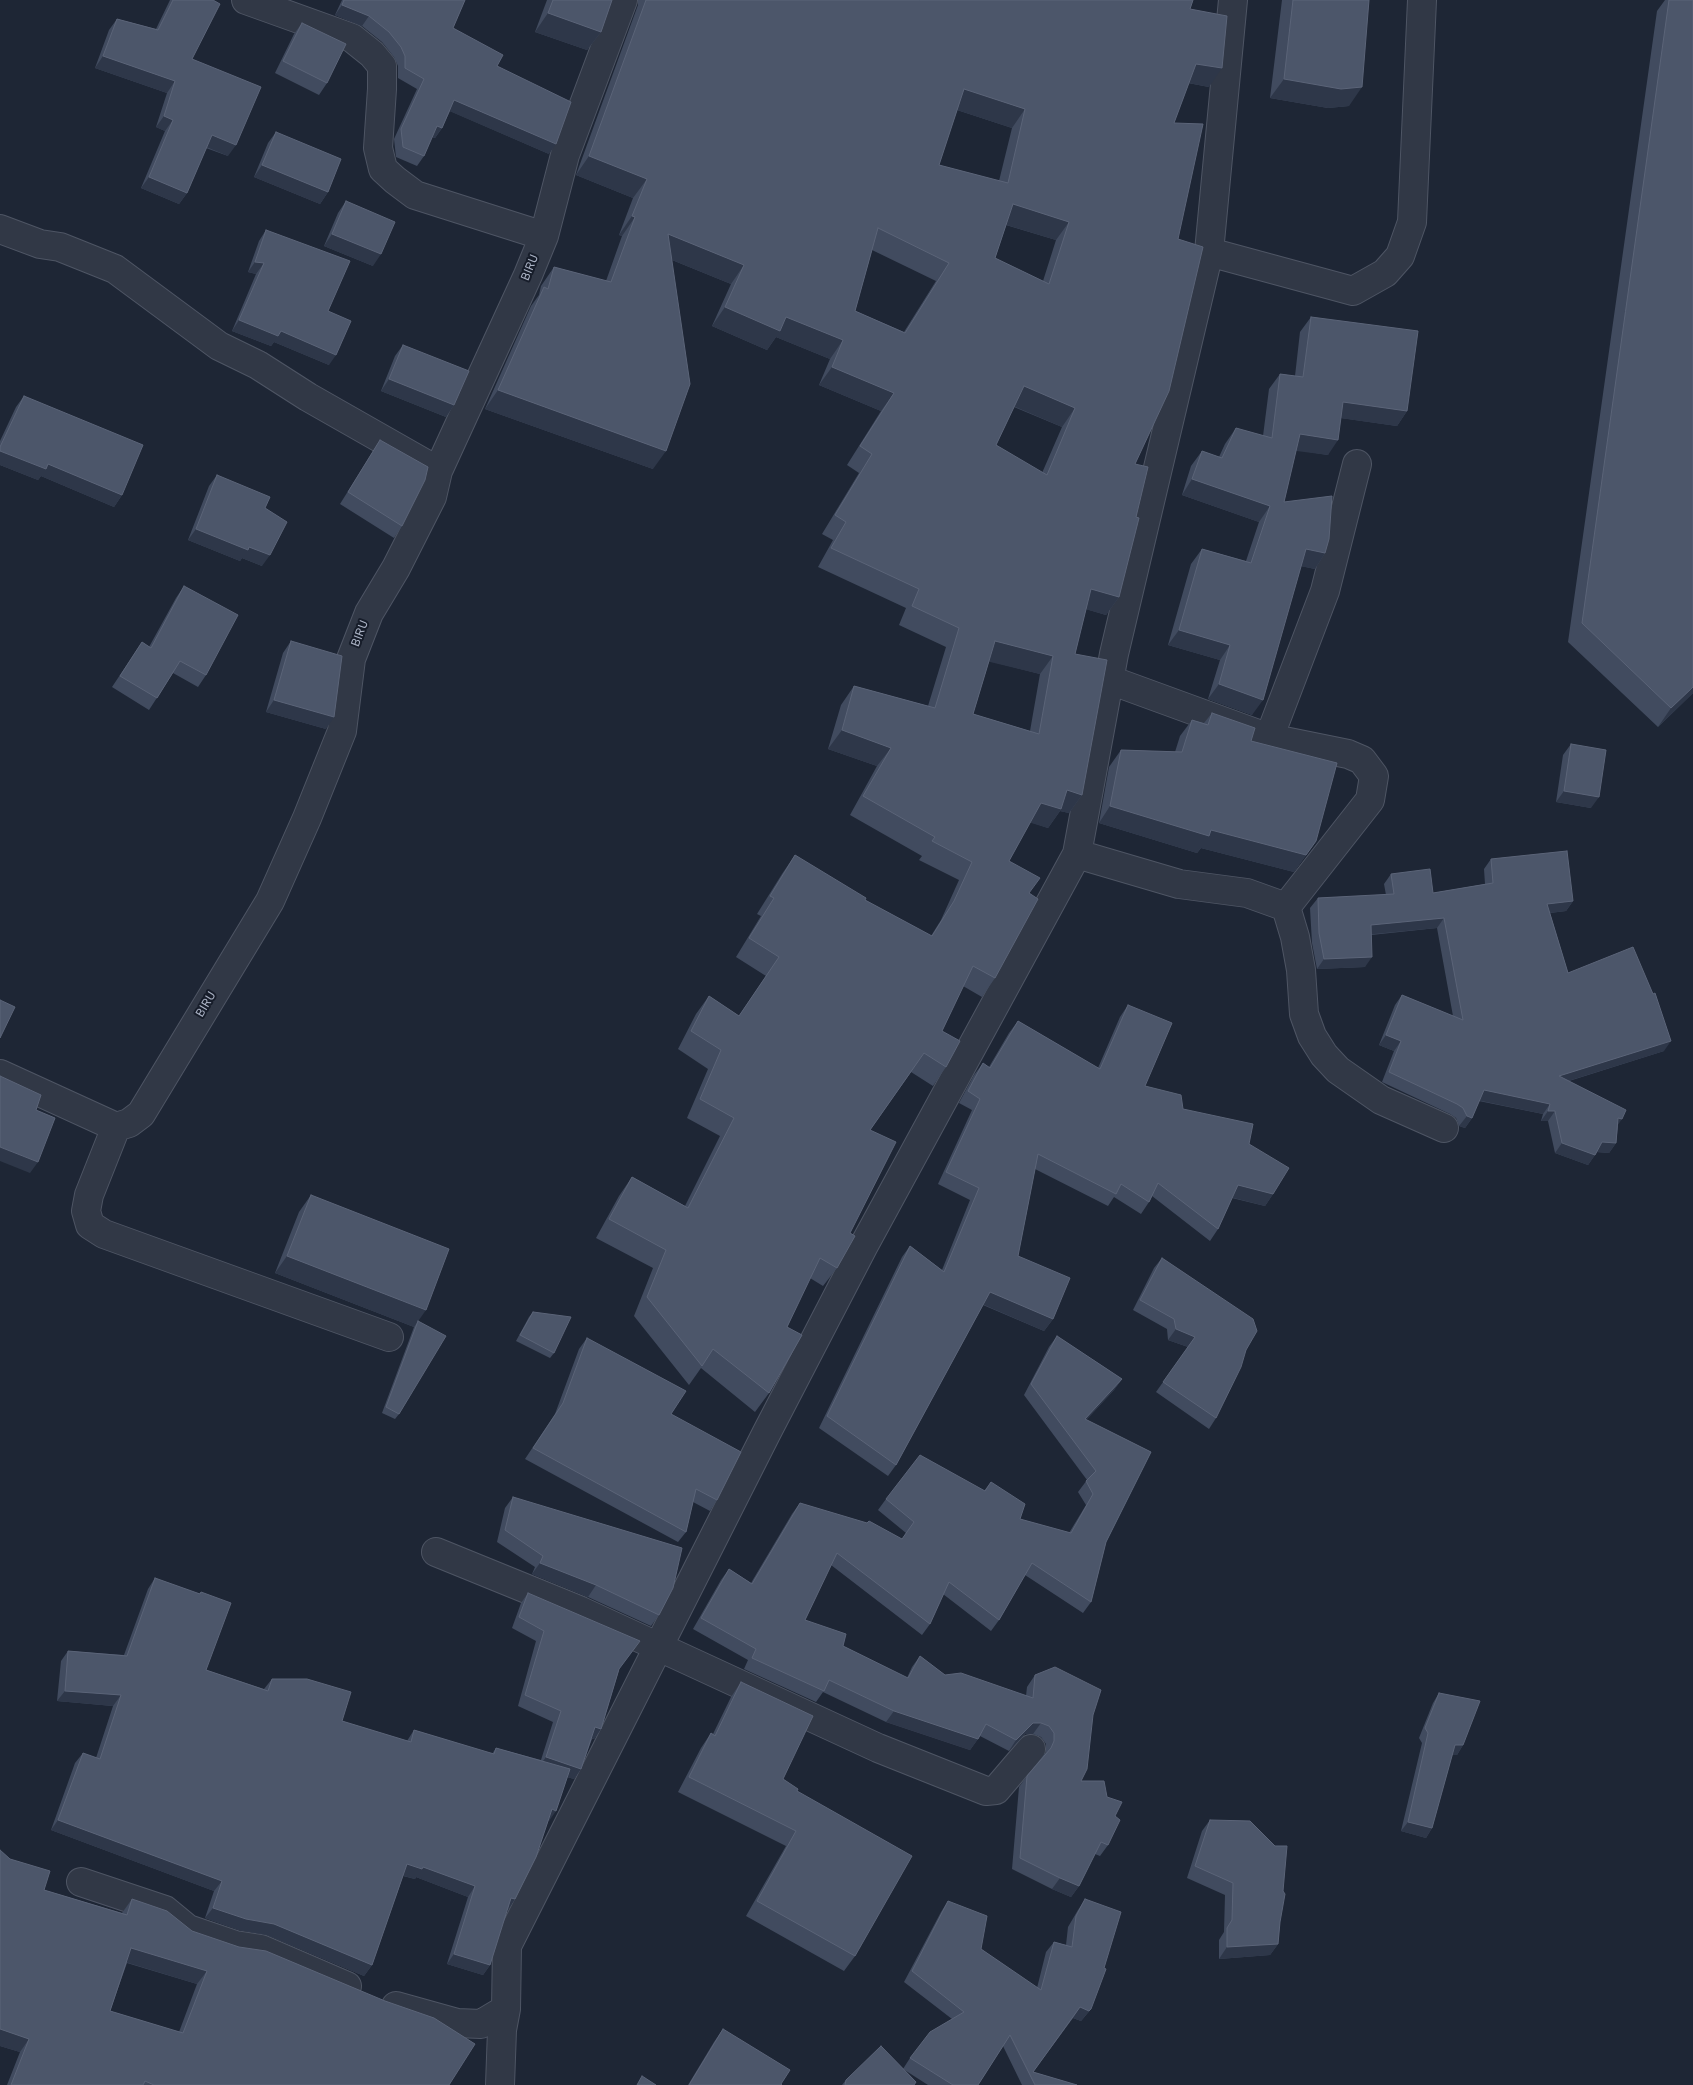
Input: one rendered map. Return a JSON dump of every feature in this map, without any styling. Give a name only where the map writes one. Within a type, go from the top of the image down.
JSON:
[{"type":"street","points":[[246,0],[352,38],[372,54],[382,66],[378,148],[383,169],[395,180],[415,195],[544,236]]},
{"type":"street","name":"BIRU","points":[[116,1127],[129,1123],[141,1114],[270,901],[307,818],[342,731],[351,659],[369,613],[396,568],[432,497],[438,471],[494,354],[544,236],[565,154],[623,0]]},
{"type":"street","points":[[500,2085],[502,2030],[506,2009],[507,1946],[658,1646],[863,1247],[1077,854],[1110,680],[1208,252],[1233,0]]},
{"type":"street","points":[[1208,252],[1353,291],[1385,273],[1400,256],[1412,222],[1422,0]]},
{"type":"street","points":[[0,229],[40,244],[60,247],[115,269],[219,346],[258,365],[308,397],[438,471]]},
{"type":"street","points":[[1269,738],[1326,591],[1357,464]]},
{"type":"street","points":[[1110,680],[1269,738],[1348,754],[1362,760],[1374,776],[1370,800],[1286,907]]},
{"type":"street","points":[[1077,854],[1179,884],[1247,893],[1286,907]]},
{"type":"street","points":[[1286,907],[1295,937],[1301,970],[1304,1014],[1312,1036],[1324,1055],[1338,1070],[1381,1100],[1444,1128]]},
{"type":"street","points":[[0,1074],[116,1127],[89,1195],[86,1211],[90,1225],[104,1234],[389,1337]]},
{"type":"street","points":[[436,1552],[581,1611],[869,1744],[986,1791],[996,1790],[1031,1749]]},
{"type":"street","points":[[81,1882],[165,1910],[188,1929],[235,1945],[262,1949],[371,1996],[417,2013],[457,2023],[481,2024],[506,2009]]},
{"type":"building","points":[[173,0],[213,0],[220,4],[192,59],[261,87],[236,145],[212,135],[187,193],[149,177],[173,120],[164,116],[175,81],[103,56],[117,19],[158,30]]},
{"type":"building","points":[[344,0],[465,0],[453,28],[503,55],[497,66],[571,102],[556,144],[454,100],[442,128],[437,126],[424,156],[403,147],[401,129],[424,79],[405,68],[405,56],[401,47],[389,32],[369,16],[342,5]]},
{"type":"building","points":[[553,0],[612,0],[601,32],[548,13]]},
{"type":"building","points":[[646,0],[1193,0],[1190,9],[1227,16],[1222,68],[1196,64],[1174,123],[1203,124],[1178,239],[1203,247],[1169,391],[1135,464],[1148,467],[1136,517],[1139,518],[1119,597],[1091,589],[1075,654],[1107,660],[1082,795],[1067,790],[1061,809],[1041,803],[1009,861],[1040,878],[1029,893],[1038,899],[995,978],[973,966],[942,1031],[960,1041],[946,1067],[924,1053],[870,1130],[896,1142],[850,1233],[855,1236],[837,1268],[820,1258],[787,1327],[802,1335],[769,1393],[713,1349],[702,1366],[647,1297],[666,1250],[609,1219],[632,1177],[688,1208],[734,1118],[700,1099],[721,1050],[691,1031],[709,996],[739,1016],[779,957],[749,938],[774,898],[770,896],[795,855],[866,898],[865,900],[932,936],[954,901],[972,862],[932,841],[935,837],[863,796],[891,748],[842,730],[854,686],[935,708],[959,628],[912,606],[919,589],[831,548],[846,522],[835,515],[872,454],[860,446],[894,393],[832,367],[843,340],[786,317],[780,331],[725,307],[744,265],[668,234],[690,384],[666,451],[498,390],[544,287],[548,289],[554,267],[611,282],[635,217],[632,216],[647,179],[589,156]],"holes":[[[964,89],[1025,109],[1008,183],[939,165]],[[1013,204],[1069,222],[1049,284],[995,258]],[[878,228],[949,263],[905,333],[855,311]],[[1024,386],[1075,408],[1047,475],[996,445]],[[995,641],[1053,656],[1039,734],[973,714]]]},
{"type":"building","points":[[1293,0],[1369,0],[1362,87],[1341,89],[1284,79]]},
{"type":"building","points":[[1669,0],[1693,0],[1693,687],[1671,708],[1582,623]]},
{"type":"building","points":[[302,23],[346,44],[327,83],[283,61]]},
{"type":"building","points":[[276,132],[341,159],[328,192],[262,165]]},
{"type":"building","points":[[346,201],[395,222],[381,254],[332,234]]},
{"type":"building","points":[[266,230],[350,261],[328,311],[351,321],[336,355],[281,331],[278,336],[239,320],[264,263],[255,262]]},
{"type":"building","points":[[1311,317],[1418,331],[1407,411],[1343,402],[1338,440],[1300,434],[1284,502],[1332,496],[1329,539],[1325,553],[1306,549],[1263,700],[1219,684],[1230,645],[1179,630],[1202,549],[1251,563],[1270,506],[1192,479],[1202,451],[1222,458],[1236,428],[1272,438],[1280,374],[1303,377]]},
{"type":"building","points":[[403,345],[469,371],[454,405],[389,379]]},
{"type":"building","points":[[24,396],[143,445],[122,495],[48,464],[46,469],[0,451],[0,447]]},
{"type":"building","points":[[380,440],[428,467],[425,480],[402,526],[348,492]]},
{"type":"building","points":[[217,475],[270,497],[265,508],[287,522],[270,555],[249,547],[248,550],[196,529]]},
{"type":"building","points":[[184,586],[238,615],[206,675],[180,661],[157,698],[120,676],[142,642],[151,648]]},
{"type":"building","points":[[291,641],[342,656],[334,717],[274,700]]},
{"type":"building","points":[[1212,713],[1255,728],[1251,741],[1337,763],[1316,841],[1306,855],[1211,830],[1209,836],[1110,806],[1121,750],[1182,752],[1192,720],[1208,725]]},
{"type":"building","points":[[1571,744],[1606,750],[1599,797],[1564,791]]},
{"type":"building","points":[[1567,851],[1573,901],[1547,904],[1568,973],[1633,947],[1653,994],[1655,993],[1671,1041],[1559,1076],[1626,1110],[1622,1119],[1618,1118],[1616,1143],[1602,1142],[1595,1155],[1562,1143],[1555,1111],[1548,1111],[1550,1104],[1484,1090],[1472,1118],[1467,1116],[1463,1108],[1457,1104],[1389,1072],[1401,1041],[1386,1035],[1402,995],[1463,1020],[1444,918],[1371,925],[1372,957],[1324,959],[1319,933],[1318,898],[1394,894],[1391,874],[1430,869],[1433,893],[1493,883],[1491,859]]},
{"type":"building","points":[[0,1000],[15,1007],[0,1038]]},
{"type":"building","points":[[1128,1005],[1172,1023],[1145,1086],[1181,1095],[1183,1109],[1253,1124],[1249,1144],[1289,1168],[1273,1194],[1238,1185],[1218,1229],[1158,1183],[1149,1202],[1121,1184],[1116,1194],[1038,1154],[1018,1256],[1070,1278],[1053,1319],[990,1292],[896,1465],[827,1416],[910,1246],[944,1272],[979,1188],[946,1172],[980,1099],[968,1091],[983,1063],[990,1068],[1018,1021],[1100,1069]]},
{"type":"building","points":[[0,1076],[41,1095],[36,1110],[55,1118],[38,1162],[0,1147]]},
{"type":"building","points":[[311,1195],[449,1249],[426,1310],[287,1256]]},
{"type":"building","points":[[1162,1258],[1253,1319],[1257,1331],[1246,1350],[1241,1367],[1216,1418],[1163,1382],[1195,1337],[1176,1329],[1174,1319],[1140,1300]]},
{"type":"building","points":[[533,1312],[571,1317],[554,1353],[520,1335]]},
{"type":"building","points":[[418,1321],[446,1336],[399,1414],[386,1407]]},
{"type":"building","points":[[1057,1336],[1122,1379],[1085,1419],[1151,1452],[1106,1542],[1091,1602],[1032,1563],[999,1620],[949,1582],[930,1624],[837,1553],[805,1620],[846,1634],[843,1646],[908,1678],[920,1656],[945,1675],[961,1673],[1033,1698],[1035,1675],[1055,1667],[1101,1690],[1093,1715],[1087,1769],[1081,1781],[1104,1781],[1107,1797],[1122,1802],[1115,1816],[1120,1820],[1108,1845],[1101,1842],[1079,1886],[1020,1858],[1027,1776],[1051,1748],[1054,1741],[1054,1733],[1049,1726],[1033,1723],[1016,1740],[986,1724],[978,1739],[894,1711],[829,1680],[824,1691],[752,1658],[756,1649],[701,1618],[729,1569],[752,1584],[800,1503],[867,1523],[869,1521],[902,1539],[914,1522],[886,1499],[920,1455],[985,1491],[991,1482],[1025,1504],[1020,1519],[1071,1533],[1093,1494],[1086,1481],[1096,1471],[1031,1384]]},
{"type":"building","points":[[587,1338],[686,1391],[671,1414],[741,1452],[717,1500],[696,1489],[686,1532],[533,1448],[563,1403]]},
{"type":"building","points":[[513,1497],[682,1548],[673,1588],[659,1615],[596,1585],[540,1563],[543,1556],[505,1530]]},
{"type":"building","points":[[155,1578],[231,1603],[206,1670],[268,1691],[272,1679],[307,1679],[351,1692],[342,1721],[411,1742],[414,1730],[494,1754],[496,1748],[570,1769],[556,1811],[552,1809],[536,1857],[515,1899],[511,1898],[490,1965],[454,1954],[475,1886],[423,1867],[422,1869],[407,1864],[372,1965],[274,1924],[246,1919],[213,1908],[222,1881],[58,1820],[83,1753],[100,1759],[121,1695],[65,1691],[68,1651],[127,1656]]},
{"type":"building","points":[[528,1593],[640,1641],[619,1669],[601,1729],[595,1727],[581,1769],[546,1757],[561,1711],[525,1695],[544,1631],[519,1617]]},
{"type":"building","points":[[741,1682],[813,1716],[783,1779],[798,1789],[797,1791],[912,1856],[855,1956],[757,1901],[796,1831],[689,1777],[711,1733],[715,1736]]},
{"type":"building","points":[[1439,1693],[1480,1701],[1463,1745],[1455,1745],[1432,1828],[1408,1822],[1428,1733],[1425,1728]]},
{"type":"building","points":[[1210,1820],[1250,1821],[1275,1846],[1287,1846],[1283,1891],[1285,1894],[1278,1944],[1227,1947],[1227,1928],[1232,1920],[1233,1883],[1195,1866]]},
{"type":"building","points":[[0,1850],[10,1859],[50,1871],[44,1890],[127,1915],[132,1899],[167,1911],[192,1931],[239,1947],[266,1951],[385,2001],[434,2018],[475,2044],[449,2085],[154,2085],[145,2081],[143,2085],[11,2085],[29,2039],[0,2029]],"holes":[[[131,1948],[207,1971],[183,2033],[110,2011]]]},
{"type":"building","points":[[1085,1899],[1121,1912],[1104,1968],[1106,1969],[1091,2009],[1089,2011],[1080,2007],[1033,2072],[1077,2085],[1035,2085],[1010,2035],[978,2085],[953,2085],[910,2058],[930,2032],[964,2012],[912,1971],[948,1901],[987,1916],[981,1949],[1041,1990],[1054,1942],[1072,1947],[1076,1916]]},
{"type":"building","points":[[723,2029],[790,2070],[782,2085],[689,2085]]},
{"type":"building","points":[[881,2046],[916,2082],[914,2085],[845,2085],[846,2080]]},
{"type":"building","points":[[642,2076],[656,2085],[637,2085]]}]
